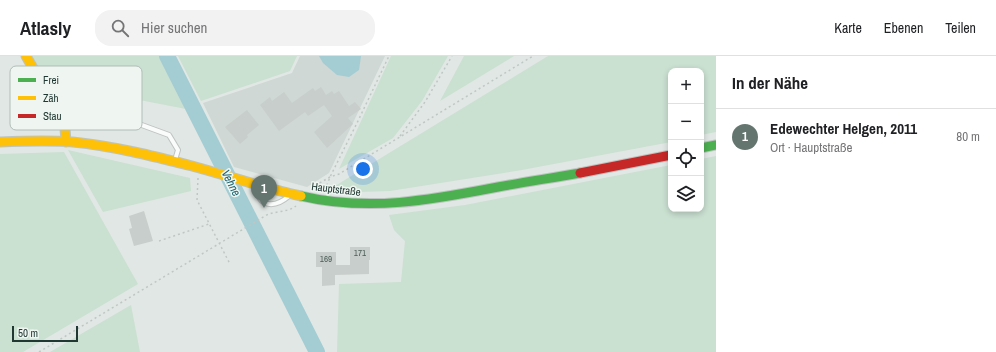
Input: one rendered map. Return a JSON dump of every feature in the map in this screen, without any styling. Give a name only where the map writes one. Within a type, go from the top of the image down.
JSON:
[{"type":"main road","points":[[26,56],[32,66]]},
{"type":"main road","points":[[66,130],[66,142]]},
{"type":"main road","name":"Hauptstraße","points":[[0,142],[50,140],[108,147],[174,162],[320,200],[375,205],[411,202],[463,194],[668,156]]},
{"type":"main road","points":[[704,147],[716,145]]},
{"type":"lane","points":[[142,125],[169,135],[178,150],[174,162]]},
{"type":"lane","points":[[257,184],[258,197],[263,202],[269,204],[282,202],[289,197],[289,193]]},
{"type":"path","points":[[320,200],[389,56]]},
{"type":"path","points":[[398,138],[425,102],[452,56]]},
{"type":"path","points":[[313,187],[330,177],[339,174],[533,56]]},
{"type":"path","points":[[198,168],[197,200],[230,264]]},
{"type":"path","points":[[39,352],[260,219]]},
{"type":"path","points":[[159,241],[209,224]]},
{"type":"shaded area","points":[[300,56],[385,56],[329,173],[307,187],[234,167],[203,103],[292,73]]},
{"type":"green space","points":[[30,56],[163,56],[191,110],[142,100],[142,66],[35,66]]},
{"type":"green space","points":[[178,56],[297,56],[290,71],[201,101]]},
{"type":"green space","points":[[391,56],[448,56],[422,101],[393,138],[339,169]]},
{"type":"green space","points":[[464,56],[514,56],[440,101]]},
{"type":"green space","points":[[548,56],[716,56],[716,132],[704,134],[704,68],[668,68],[668,143],[522,170],[390,191],[358,192],[330,189]]},
{"type":"green space","points":[[68,150],[190,178],[191,191],[103,212]]},
{"type":"green space","points":[[64,152],[138,284],[23,352],[0,352],[0,154]]},
{"type":"green space","points":[[716,156],[716,352],[337,352],[339,284],[401,282],[405,241],[394,230],[389,215],[465,205],[668,166],[668,212],[704,212],[704,158]]},
{"type":"green space","points":[[131,305],[140,352],[50,352]]},
{"type":"water","points":[[319,56],[361,56],[359,70],[349,77],[337,75],[323,63]]},
{"type":"building","points":[[321,87],[326,95],[332,91],[334,94],[339,91],[349,106],[355,102],[361,109],[348,118],[353,124],[327,148],[314,132],[332,116],[324,105],[308,116],[305,112],[279,131],[260,105],[270,97],[272,101],[284,92],[292,103],[313,88],[315,91]]},
{"type":"building","points":[[247,110],[259,125],[247,135],[248,137],[240,144],[225,127]]},
{"type":"building","points":[[144,211],[153,241],[134,246],[129,229],[132,228],[129,216]]},
{"type":"building","points":[[350,247],[370,247],[369,274],[335,275],[335,285],[322,286],[322,267],[316,267],[316,252],[336,252],[336,265],[350,265]]},
{"type":"waterway","name":"Vehne","points":[[167,56],[317,352]]},
{"type":"traffic: fast","points":[[704,147],[716,145]]},
{"type":"traffic: fast","points":[[301,196],[326,201],[376,204],[424,200],[580,173]]},
{"type":"traffic: slow","points":[[26,56],[32,66]]},
{"type":"traffic: slow","points":[[65,130],[66,142]]},
{"type":"traffic: slow","points":[[0,142],[64,141],[118,149],[192,166],[260,186],[301,196]]},
{"type":"traffic: jam","points":[[580,173],[668,156]]},
{"type":"place","name":"Edewechter Helgen, 2011","points":[[264,208]]}]
